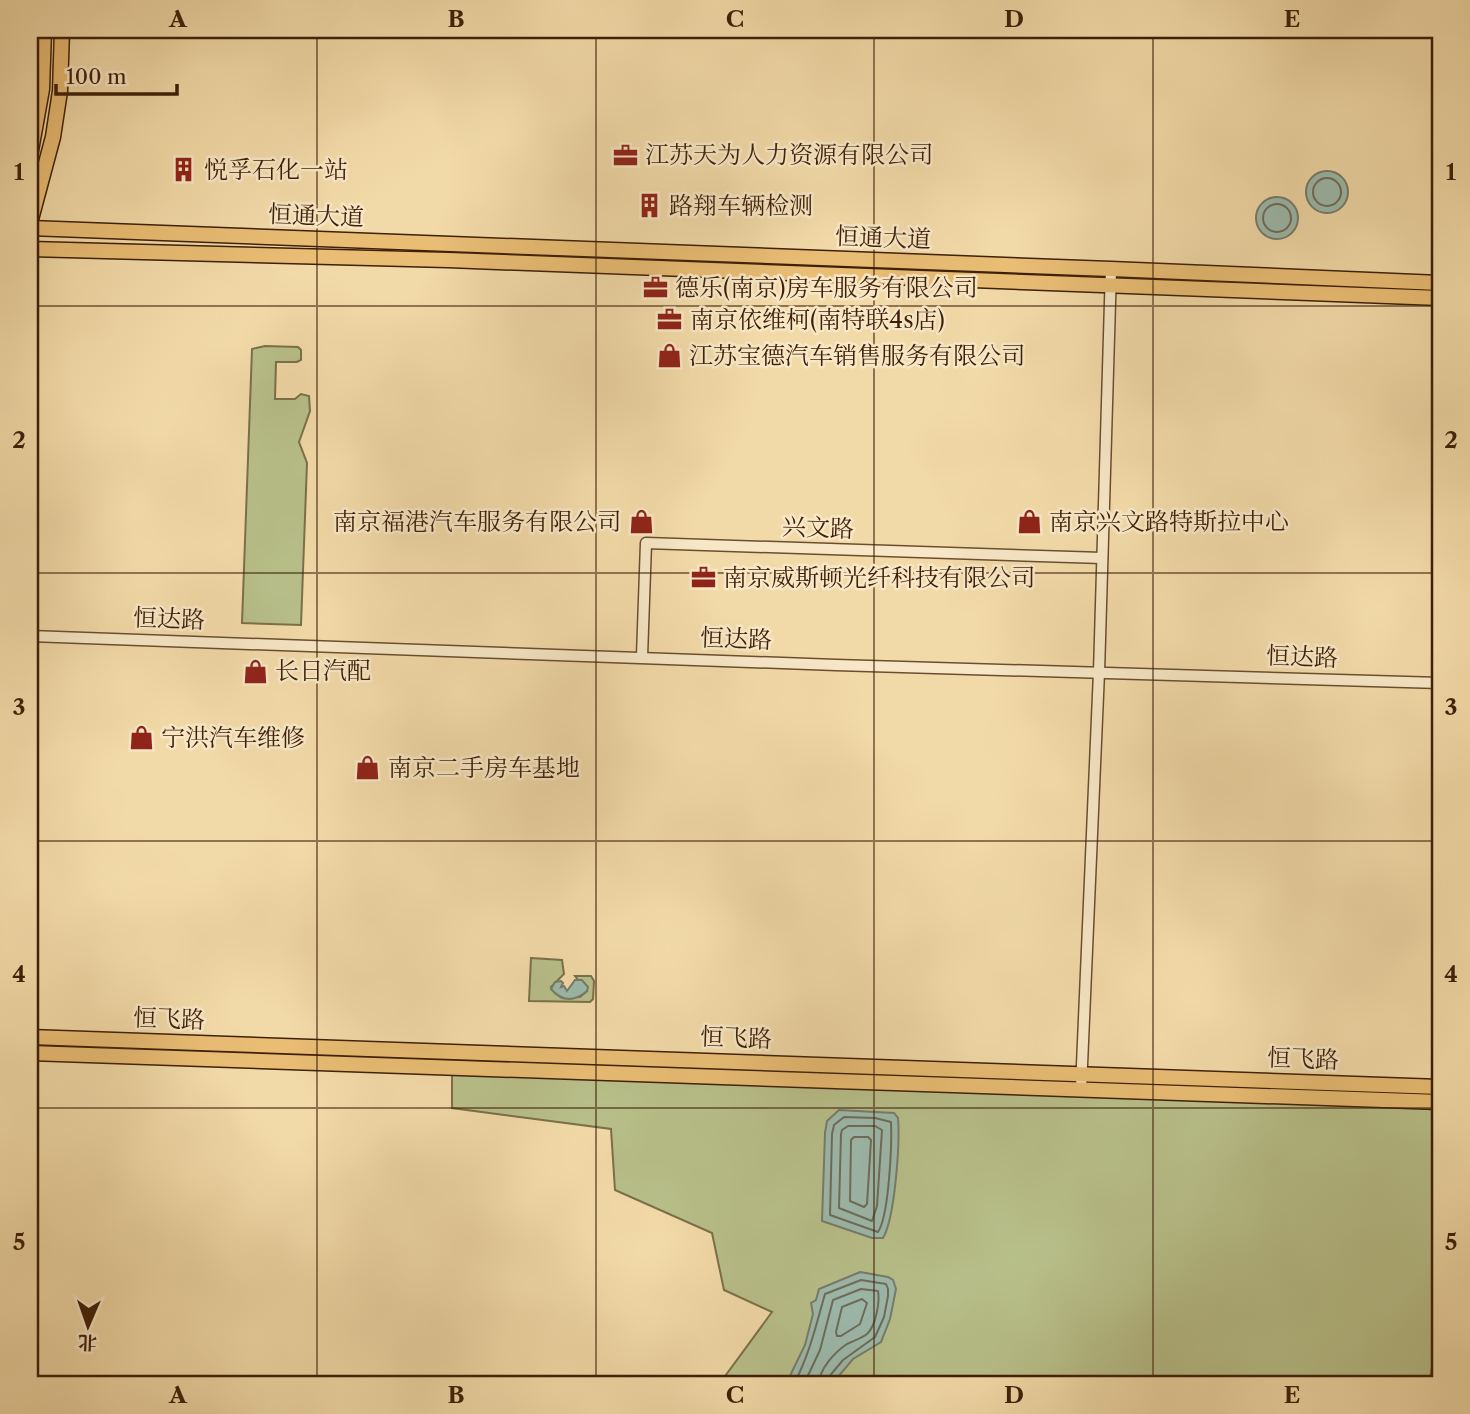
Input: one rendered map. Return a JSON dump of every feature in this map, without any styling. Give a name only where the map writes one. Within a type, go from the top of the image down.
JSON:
[{"type":"main road","points":[[30,156],[42,89],[44,30]]},
{"type":"main road","points":[[30,223],[53,137],[60,91],[62,30]]},
{"type":"main road","name":"恒通大道","points":[[30,228],[1440,283]]},
{"type":"main road","name":"恒通大道","points":[[30,249],[448,260],[1440,298]]},
{"type":"main road","name":"恒飞路","points":[[30,1037],[1440,1087]]},
{"type":"main road","name":"恒飞路","points":[[30,1053],[1440,1102]]},
{"type":"street","points":[[1081,1088],[1099,672],[1111,269]]},
{"type":"street","name":"兴文路","points":[[642,656],[646,543],[1102,558]]},
{"type":"street","name":"恒达路","points":[[30,636],[1440,683]]},
{"type":"green space","points":[[265,346],[298,347],[301,350],[301,360],[297,362],[276,362],[275,399],[295,399],[301,394],[309,396],[310,411],[299,442],[307,463],[301,625],[242,623],[252,349]]},
{"type":"green space","points":[[531,958],[562,960],[564,974],[551,987],[562,998],[580,997],[587,991],[575,976],[591,976],[594,981],[593,999],[590,1002],[529,1001]]},
{"type":"green space","points":[[452,1072],[1425,1108],[1440,1111],[1440,1321],[1429,1384],[721,1384],[772,1312],[724,1290],[712,1233],[615,1190],[611,1129],[452,1108]]},
{"type":"water","points":[[1327,171],[1342,177],[1348,192],[1342,207],[1327,213],[1312,207],[1306,192],[1312,177]]},
{"type":"water","points":[[1277,197],[1292,203],[1298,218],[1292,233],[1277,239],[1262,233],[1256,218],[1262,203]]},
{"type":"water","points":[[575,980],[582,980],[588,987],[587,991],[573,999],[559,996],[551,989],[555,982],[561,981],[561,987],[564,986],[567,991]]},
{"type":"water","points":[[839,1110],[894,1113],[898,1118],[894,1198],[883,1238],[872,1238],[822,1221],[825,1133],[827,1121]]},
{"type":"water","points":[[860,1272],[888,1277],[893,1280],[896,1289],[890,1319],[881,1342],[853,1359],[832,1384],[786,1384],[805,1345],[813,1314],[811,1303],[816,1300],[819,1289]]},
{"type":"railway","points":[[30,33],[44,30]]},
{"type":"place","name":"江苏天为人力资源有限公司","points":[[625,155]]},
{"type":"place","name":"悦孚石化一站","points":[[184,170]]},
{"type":"place","name":"路翔车辆检测","points":[[649,206]]},
{"type":"place","name":"德乐(南京)房车服务有限公司","points":[[655,288]]},
{"type":"place","name":"南京依维柯(南特联4s店)","points":[[670,320]]},
{"type":"place","name":"江苏宝德汽车销售服务有限公司","points":[[669,356]]},
{"type":"place","name":"南京福港汽车服务有限公司","points":[[641,522]]},
{"type":"place","name":"南京兴文路特斯拉中心","points":[[1029,522]]},
{"type":"place","name":"南京威斯顿光纤科技有限公司","points":[[703,578]]},
{"type":"place","name":"长日汽配","points":[[255,671]]},
{"type":"place","name":"宁洪汽车维修","points":[[141,738]]},
{"type":"place","name":"南京二手房车基地","points":[[368,768]]}]
